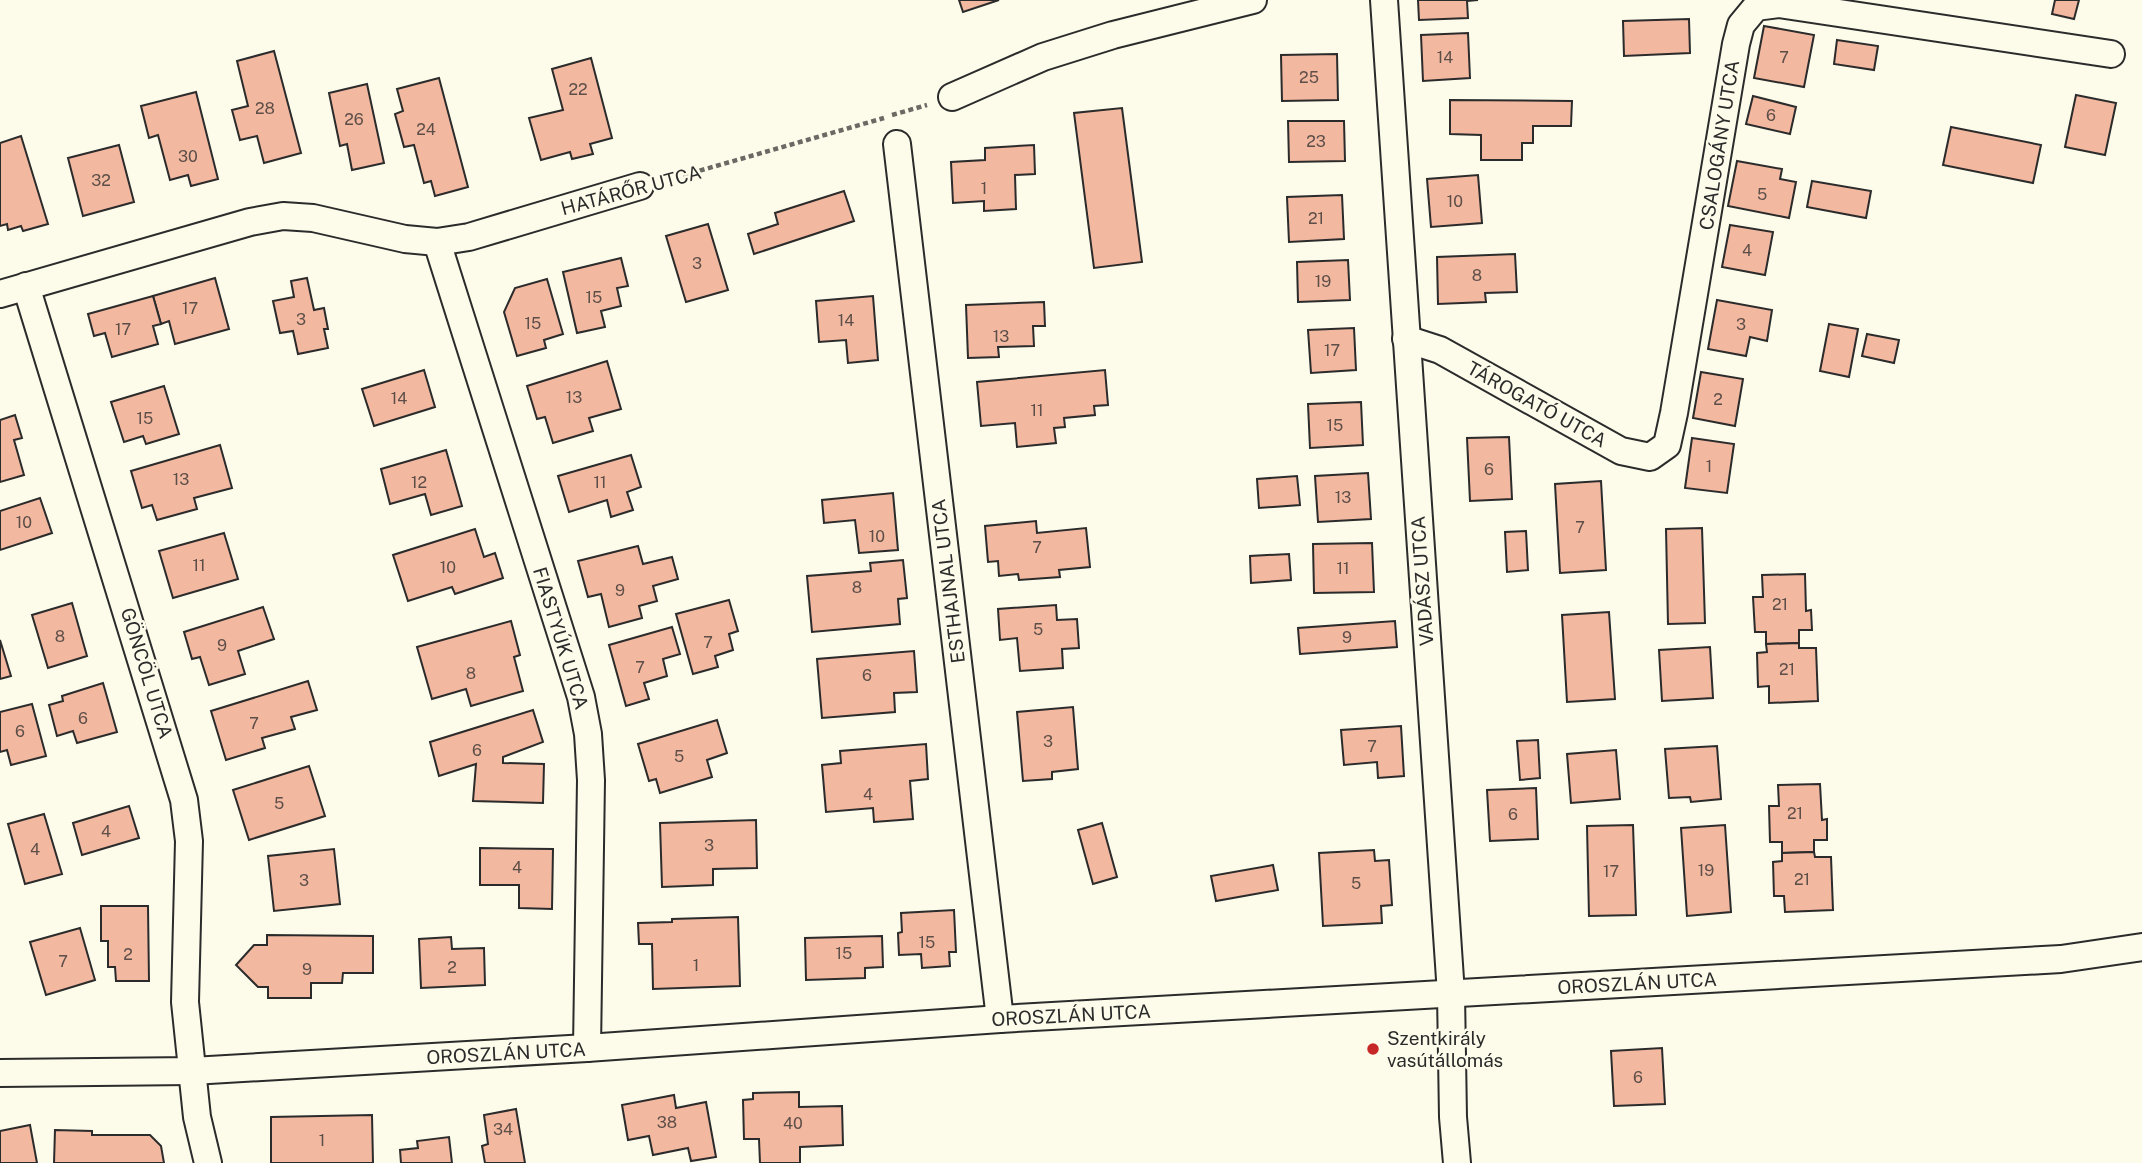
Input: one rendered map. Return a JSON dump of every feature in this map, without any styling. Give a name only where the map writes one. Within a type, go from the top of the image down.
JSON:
[{"type":"street","points":[[951,97],[1042,57],[1113,35],[1253,0]]},
{"type":"street","name":"VADÁSZ UTCA","points":[[1384,0],[1451,994],[1453,1117],[1457,1163]]},
{"type":"street","name":"CSALOGÁNY UTCA","points":[[1667,445],[1675,414],[1736,44],[1741,24],[1756,7],[1779,4],[1916,12],[2111,54]]},
{"type":"street","name":"ESTHAJNAL UTCA","points":[[897,144],[1000,1019]]},
{"type":"street","name":"HATÁRŐR UTCA","points":[[0,294],[250,222],[283,216],[313,218],[405,239],[437,242],[469,237],[640,186]]},
{"type":"street","name":"FIASTYÚK UTCA","points":[[437,242],[581,697],[589,734],[591,780],[587,1048]]},
{"type":"street","name":"GÖNCÖL UTCA","points":[[26,286],[184,800],[189,841],[185,1002],[197,1116],[208,1163]]},
{"type":"street","name":"TÁROGATÓ UTCA","points":[[1406,339],[1440,350],[1621,451],[1650,457],[1667,445]]},
{"type":"street","name":"OROSZLÁN UTCA","points":[[0,1073],[192,1071],[587,1048],[1000,1019],[2061,959],[2142,947]]},
{"type":"path","name":"HATÁRŐR UTCA","points":[[640,186],[732,163],[951,97]]},
{"type":"building","points":[[959,0],[999,0],[963,12]]},
{"type":"building","points":[[1418,0],[1478,0],[1467,1],[1468,18],[1419,20]]},
{"type":"building","points":[[2055,0],[2079,0],[2074,19],[2052,14]]},
{"type":"building","points":[[1689,19],[1690,53],[1624,56],[1623,21]]},
{"type":"building","points":[[1764,26],[1814,35],[1804,87],[1754,78]]},
{"type":"building","points":[[1468,33],[1470,78],[1423,81],[1421,35]]},
{"type":"building","points":[[1837,40],[1878,46],[1874,70],[1834,64]]},
{"type":"building","points":[[274,51],[301,153],[264,163],[257,136],[240,140],[232,110],[248,106],[237,61]]},
{"type":"building","points":[[1337,54],[1338,100],[1282,101],[1281,55]]},
{"type":"building","points":[[591,58],[612,138],[590,144],[593,154],[572,159],[570,152],[541,160],[529,118],[563,110],[552,69]]},
{"type":"building","points":[[439,78],[468,187],[435,196],[431,181],[424,183],[414,145],[404,147],[395,114],[403,111],[397,89]]},
{"type":"building","points":[[367,84],[384,163],[352,170],[347,144],[340,146],[329,93]]},
{"type":"building","points":[[196,92],[218,179],[191,186],[188,175],[170,180],[158,135],[149,138],[141,106]]},
{"type":"building","points":[[2076,95],[2116,103],[2105,155],[2065,147]]},
{"type":"building","points":[[1753,96],[1796,107],[1790,134],[1746,124]]},
{"type":"building","points":[[1450,100],[1572,101],[1571,126],[1533,126],[1533,143],[1522,143],[1522,160],[1481,160],[1481,135],[1450,134]]},
{"type":"building","points":[[1122,108],[1142,262],[1094,268],[1074,113]]},
{"type":"building","points":[[1288,121],[1344,121],[1345,161],[1289,162]]},
{"type":"building","points":[[1951,127],[2041,145],[2033,183],[1943,165]]},
{"type":"building","points":[[21,136],[48,224],[23,231],[21,226],[8,230],[7,224],[0,226],[0,143]]},
{"type":"building","points":[[119,145],[134,202],[83,216],[68,158]]},
{"type":"building","points":[[1034,145],[1035,174],[1015,175],[1016,209],[984,211],[984,201],[953,203],[951,162],[985,160],[985,148]]},
{"type":"building","points":[[1737,161],[1782,169],[1780,179],[1796,182],[1789,218],[1728,206]]},
{"type":"building","points":[[1478,175],[1482,223],[1431,227],[1427,179]]},
{"type":"building","points":[[1812,181],[1871,191],[1866,218],[1807,207]]},
{"type":"building","points":[[844,191],[854,221],[754,254],[748,234],[778,224],[775,213]]},
{"type":"building","points":[[1342,195],[1344,239],[1289,242],[1287,197]]},
{"type":"building","points":[[708,224],[728,290],[686,302],[666,236]]},
{"type":"building","points":[[1730,225],[1773,232],[1765,275],[1722,267]]},
{"type":"building","points":[[1515,254],[1517,292],[1485,293],[1486,302],[1438,304],[1437,257]]},
{"type":"building","points":[[621,258],[628,286],[617,288],[621,306],[601,311],[605,327],[577,333],[563,272]]},
{"type":"building","points":[[1348,260],[1350,300],[1298,302],[1297,262]]},
{"type":"building","points":[[215,278],[229,329],[175,344],[169,321],[161,324],[153,296]]},
{"type":"building","points":[[307,278],[314,310],[324,308],[328,348],[298,354],[293,331],[280,333],[273,301],[294,297],[291,281]]},
{"type":"building","points":[[547,279],[563,334],[544,340],[546,348],[517,356],[504,312],[515,288]]},
{"type":"building","points":[[153,296],[161,324],[153,326],[158,344],[112,357],[105,333],[94,336],[88,314]]},
{"type":"building","points":[[873,296],[878,360],[848,363],[846,340],[819,342],[816,301]]},
{"type":"building","points":[[1717,300],[1772,310],[1767,341],[1750,337],[1746,356],[1708,349]]},
{"type":"building","points":[[1044,302],[1045,326],[1033,326],[1034,346],[998,347],[999,357],[968,358],[966,305]]},
{"type":"building","points":[[1829,324],[1858,329],[1849,377],[1820,371]]},
{"type":"building","points":[[1354,328],[1356,370],[1311,373],[1308,330]]},
{"type":"building","points":[[1867,334],[1899,340],[1894,363],[1862,356]]},
{"type":"building","points":[[607,361],[621,409],[589,418],[593,431],[553,443],[545,417],[537,419],[527,386]]},
{"type":"building","points":[[424,370],[435,407],[374,426],[362,389]]},
{"type":"building","points":[[1105,370],[1108,405],[1094,406],[1095,415],[1064,418],[1065,427],[1054,428],[1056,443],[1017,447],[1015,423],[981,426],[977,382]]},
{"type":"building","points":[[1701,372],[1743,379],[1735,426],[1693,418]]},
{"type":"building","points":[[164,386],[179,434],[146,444],[143,436],[124,442],[111,402]]},
{"type":"building","points":[[1361,402],[1363,445],[1310,448],[1308,404]]},
{"type":"building","points":[[15,415],[22,438],[14,440],[24,475],[0,482],[0,420]]},
{"type":"building","points":[[1509,437],[1512,499],[1470,501],[1467,438]]},
{"type":"building","points":[[1692,438],[1734,444],[1727,493],[1685,488]]},
{"type":"building","points":[[220,445],[232,488],[194,498],[197,509],[157,520],[152,505],[142,508],[131,471]]},
{"type":"building","points":[[446,450],[462,506],[431,515],[425,494],[390,504],[381,469]]},
{"type":"building","points":[[631,455],[641,487],[627,492],[633,510],[611,517],[607,500],[569,512],[558,476]]},
{"type":"building","points":[[1368,473],[1371,519],[1318,522],[1315,476]]},
{"type":"building","points":[[1297,476],[1300,505],[1259,508],[1257,479]]},
{"type":"building","points":[[1601,481],[1606,570],[1560,573],[1555,484]]},
{"type":"building","points":[[893,493],[898,550],[859,553],[855,520],[824,523],[822,500]]},
{"type":"building","points":[[40,498],[52,533],[0,550],[0,511]]},
{"type":"building","points":[[1036,521],[1037,533],[1086,528],[1090,567],[1059,570],[1060,577],[1019,580],[1018,574],[999,576],[998,561],[988,562],[985,526]]},
{"type":"building","points":[[1702,528],[1705,623],[1668,624],[1666,529]]},
{"type":"building","points":[[475,529],[484,557],[495,553],[503,578],[455,594],[452,587],[408,601],[393,555]]},
{"type":"building","points":[[1526,531],[1528,570],[1507,572],[1505,532]]},
{"type":"building","points":[[224,533],[238,579],[173,598],[159,551]]},
{"type":"building","points":[[1372,543],[1374,592],[1314,593],[1313,544]]},
{"type":"building","points":[[638,546],[643,564],[672,557],[678,579],[653,586],[657,601],[639,606],[642,618],[609,627],[601,594],[588,597],[578,561]]},
{"type":"building","points":[[1289,554],[1291,580],[1251,583],[1250,556]]},
{"type":"building","points":[[903,560],[907,598],[898,599],[900,624],[812,632],[807,576],[871,571],[870,563]]},
{"type":"building","points":[[1805,574],[1806,611],[1811,610],[1812,630],[1799,630],[1799,643],[1766,644],[1766,632],[1755,632],[1753,597],[1763,597],[1762,575]]},
{"type":"building","points":[[729,600],[738,631],[729,634],[733,650],[715,656],[718,667],[693,674],[676,614]]},
{"type":"building","points":[[72,603],[87,656],[48,668],[32,615]]},
{"type":"building","points":[[1056,605],[1057,620],[1077,619],[1079,648],[1062,649],[1063,668],[1020,671],[1017,638],[1000,640],[998,609]]},
{"type":"building","points":[[263,607],[274,639],[238,651],[245,674],[209,685],[200,657],[192,659],[184,632]]},
{"type":"building","points":[[1609,612],[1615,699],[1567,702],[1562,615]]},
{"type":"building","points":[[511,621],[520,655],[514,657],[523,691],[471,706],[466,689],[432,699],[417,647]]},
{"type":"building","points":[[1395,621],[1397,647],[1300,654],[1298,628]]},
{"type":"building","points":[[672,627],[680,654],[663,659],[667,676],[644,683],[649,699],[626,706],[609,645]]},
{"type":"building","points":[[0,640],[11,676],[0,679]]},
{"type":"building","points":[[1799,643],[1799,648],[1816,648],[1818,701],[1769,703],[1769,686],[1758,687],[1757,653],[1767,652],[1766,644]]},
{"type":"building","points":[[1710,647],[1713,698],[1662,701],[1659,650]]},
{"type":"building","points":[[914,651],[917,692],[894,693],[895,712],[822,718],[817,659]]},
{"type":"building","points":[[308,681],[317,710],[291,717],[295,729],[262,738],[265,748],[226,760],[211,711]]},
{"type":"building","points":[[103,683],[117,732],[77,743],[73,731],[57,736],[49,705],[63,701],[62,696]]},
{"type":"building","points":[[32,704],[46,756],[11,765],[7,750],[0,752],[0,712]]},
{"type":"building","points":[[1073,707],[1078,769],[1052,772],[1052,779],[1023,781],[1017,712]]},
{"type":"building","points":[[533,710],[543,742],[503,757],[503,763],[544,764],[543,803],[473,801],[476,764],[439,776],[430,742]]},
{"type":"building","points":[[717,720],[727,753],[707,760],[712,777],[660,793],[656,779],[649,781],[638,744]]},
{"type":"building","points":[[1401,726],[1404,776],[1378,778],[1377,762],[1344,765],[1341,730]]},
{"type":"building","points":[[1538,740],[1540,778],[1520,780],[1517,741]]},
{"type":"building","points":[[926,744],[928,779],[910,781],[913,819],[874,822],[873,808],[826,812],[822,765],[841,763],[840,751]]},
{"type":"building","points":[[1717,746],[1721,799],[1691,802],[1690,797],[1669,798],[1665,749]]},
{"type":"building","points":[[1616,750],[1620,799],[1571,803],[1567,754]]},
{"type":"building","points":[[309,766],[325,816],[249,840],[233,790]]},
{"type":"building","points":[[1820,784],[1822,820],[1827,819],[1827,840],[1814,840],[1814,852],[1782,853],[1782,842],[1770,842],[1769,806],[1779,806],[1778,785]]},
{"type":"building","points":[[1536,788],[1538,839],[1490,841],[1487,790]]},
{"type":"building","points":[[129,806],[139,838],[82,855],[73,823]]},
{"type":"building","points":[[44,814],[62,874],[25,884],[8,824]]},
{"type":"building","points":[[756,820],[757,868],[713,869],[713,885],[662,887],[660,823]]},
{"type":"building","points":[[1102,823],[1117,877],[1093,884],[1078,830]]},
{"type":"building","points":[[1633,825],[1636,915],[1589,916],[1587,826]]},
{"type":"building","points":[[1725,825],[1731,912],[1687,916],[1681,828]]},
{"type":"building","points":[[480,848],[553,849],[552,909],[519,908],[519,885],[480,885]]},
{"type":"building","points":[[334,849],[340,904],[274,911],[268,856]]},
{"type":"building","points":[[1374,850],[1375,861],[1389,860],[1392,905],[1381,906],[1382,923],[1323,926],[1319,853]]},
{"type":"building","points":[[1814,852],[1815,857],[1831,857],[1833,910],[1785,912],[1784,896],[1774,896],[1773,862],[1782,861],[1782,853]]},
{"type":"building","points":[[1273,865],[1278,890],[1216,901],[1211,876]]},
{"type":"building","points":[[101,906],[148,906],[149,981],[116,981],[115,967],[108,967],[108,941],[101,941]]},
{"type":"building","points":[[954,910],[956,952],[949,952],[950,966],[922,968],[921,954],[899,955],[901,913]]},
{"type":"building","points":[[738,917],[740,986],[653,989],[652,944],[639,944],[638,923]]},
{"type":"building","points":[[80,928],[95,980],[46,995],[30,942]]},
{"type":"building","points":[[267,935],[373,936],[373,973],[343,973],[342,983],[311,983],[311,998],[268,998],[268,987],[258,987],[236,965],[254,945],[267,945]]},
{"type":"building","points":[[882,936],[883,967],[865,968],[865,978],[806,980],[805,938]]},
{"type":"building","points":[[451,937],[452,949],[484,948],[485,985],[421,988],[419,939]]},
{"type":"building","points":[[1662,1048],[1665,1104],[1614,1106],[1611,1051]]},
{"type":"building","points":[[799,1092],[799,1107],[842,1106],[843,1145],[800,1147],[800,1163],[760,1163],[759,1139],[744,1139],[743,1100],[753,1099],[753,1093]]},
{"type":"building","points":[[674,1095],[676,1108],[706,1102],[716,1157],[691,1161],[688,1148],[653,1155],[649,1136],[628,1140],[622,1105]]},
{"type":"building","points":[[516,1109],[525,1163],[485,1163],[482,1146],[488,1144],[484,1115]]},
{"type":"building","points":[[372,1115],[373,1163],[271,1163],[271,1117]]},
{"type":"building","points":[[30,1125],[37,1163],[0,1163],[0,1131]]},
{"type":"building","points":[[55,1130],[92,1131],[92,1135],[150,1135],[161,1146],[164,1163],[54,1163]]},
{"type":"building","points":[[449,1137],[452,1163],[401,1163],[400,1150],[418,1148],[417,1141]]},
{"type":"place","name":"Szentkirály vasútállomás","points":[[1373,1049]]}]
